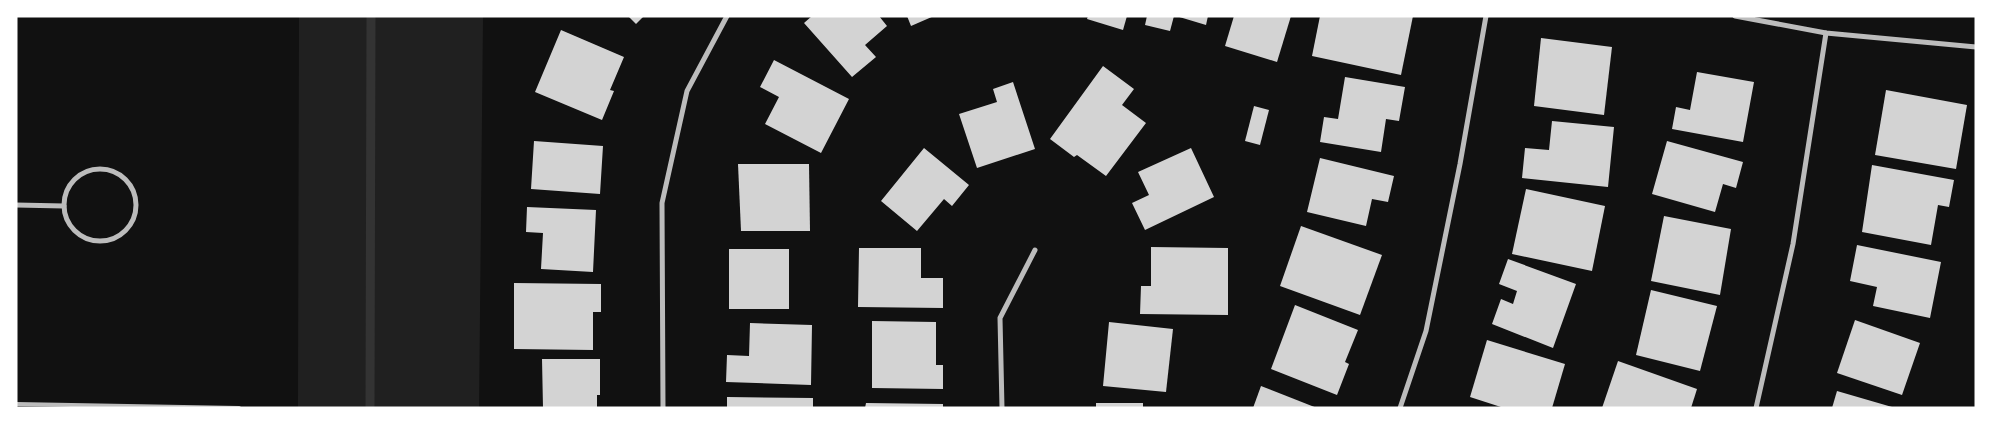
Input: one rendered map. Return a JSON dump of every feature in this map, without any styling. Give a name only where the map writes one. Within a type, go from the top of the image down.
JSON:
[{"type":"street","points":[[663,408],[662,203],[687,91],[727,16]]},
{"type":"street","points":[[1400,408],[1426,331],[1460,164],[1486,16]]},
{"type":"street","points":[[1735,16],[1826,33],[1976,47]]},
{"type":"street","points":[[1756,408],[1793,244],[1826,33]]},
{"type":"street","points":[[104,169],[126,179],[136,201],[136,213],[132,224],[114,239],[103,241],[91,240],[80,235],[72,228],[66,217],[64,206],[66,194],[72,183],[81,175],[92,170],[104,169]]},
{"type":"street","points":[[16,205],[64,206]]},
{"type":"street","points":[[1002,408],[1000,318],[1035,250]]},
{"type":"lane","points":[[16,404],[239,408]]},
{"type":"shaded area","points":[[299,16],[483,16],[479,408],[298,408]]},
{"type":"building","points":[[628,16],[644,16],[636,24]]},
{"type":"building","points":[[812,16],[879,16],[887,26],[865,45],[876,57],[852,77],[804,23]]},
{"type":"building","points":[[907,16],[934,16],[911,26]]},
{"type":"building","points":[[1088,16],[1127,16],[1123,30],[1087,19]]},
{"type":"building","points":[[1147,16],[1174,16],[1170,31],[1145,25]]},
{"type":"building","points":[[1176,16],[1208,16],[1206,25]]},
{"type":"building","points":[[1234,16],[1291,16],[1277,62],[1225,46]]},
{"type":"building","points":[[1320,16],[1413,16],[1401,75],[1312,56]]},
{"type":"building","points":[[561,30],[624,57],[610,90],[614,91],[602,120],[535,92]]},
{"type":"building","points":[[1541,38],[1612,47],[1604,115],[1534,106]]},
{"type":"building","points":[[774,60],[849,99],[821,153],[765,124],[779,97],[760,87]]},
{"type":"building","points":[[1103,66],[1134,89],[1122,105],[1146,123],[1106,176],[1077,155],[1074,157],[1050,139]]},
{"type":"building","points":[[1697,72],[1754,82],[1743,142],[1672,129],[1676,107],[1690,110]]},
{"type":"building","points":[[1345,77],[1405,87],[1399,121],[1386,119],[1381,152],[1320,142],[1324,117],[1338,119]]},
{"type":"building","points":[[1013,82],[1035,149],[977,168],[959,114],[997,102],[993,89]]},
{"type":"building","points":[[1886,90],[1967,105],[1956,169],[1875,155]]},
{"type":"building","points":[[1254,106],[1269,110],[1260,145],[1245,141]]},
{"type":"building","points":[[1552,121],[1614,127],[1608,187],[1522,178],[1525,148],[1549,150]]},
{"type":"building","points":[[534,141],[603,146],[600,194],[531,189]]},
{"type":"building","points":[[1667,141],[1743,162],[1736,188],[1723,184],[1715,212],[1652,194]]},
{"type":"building","points":[[924,148],[969,185],[952,206],[944,199],[917,231],[881,201]]},
{"type":"building","points":[[1191,148],[1214,197],[1145,230],[1132,203],[1149,195],[1138,172]]},
{"type":"building","points":[[1320,158],[1394,176],[1388,202],[1372,199],[1366,226],[1307,212]]},
{"type":"building","points":[[738,164],[809,164],[810,231],[741,231]]},
{"type":"building","points":[[1872,165],[1954,180],[1949,207],[1938,205],[1931,245],[1862,232]]},
{"type":"building","points":[[1526,189],[1605,206],[1592,271],[1512,254]]},
{"type":"building","points":[[527,207],[596,210],[593,272],[541,269],[543,233],[526,232]]},
{"type":"building","points":[[1664,216],[1731,229],[1720,295],[1651,281]]},
{"type":"building","points":[[1301,226],[1382,255],[1360,315],[1280,286]]},
{"type":"building","points":[[1857,245],[1941,262],[1930,318],[1873,306],[1877,287],[1850,281]]},
{"type":"building","points":[[1151,247],[1228,248],[1228,315],[1140,314],[1141,286],[1151,286]]},
{"type":"building","points":[[859,248],[921,248],[921,278],[943,278],[943,308],[858,307]]},
{"type":"building","points":[[729,249],[789,249],[789,309],[729,309]]},
{"type":"building","points":[[1508,259],[1576,284],[1553,348],[1492,324],[1501,299],[1513,304],[1517,291],[1499,284]]},
{"type":"building","points":[[514,283],[601,284],[601,312],[593,312],[593,350],[514,349]]},
{"type":"building","points":[[1651,290],[1717,306],[1700,371],[1636,355]]},
{"type":"building","points":[[1295,305],[1358,330],[1345,362],[1349,364],[1337,395],[1271,369]]},
{"type":"building","points":[[1855,320],[1920,343],[1902,395],[1837,373]]},
{"type":"building","points":[[872,321],[936,322],[936,365],[943,365],[943,389],[872,388]]},
{"type":"building","points":[[1109,322],[1173,329],[1166,392],[1103,386]]},
{"type":"building","points":[[750,323],[812,325],[811,385],[726,382],[727,355],[749,356]]},
{"type":"building","points":[[1487,340],[1565,364],[1552,408],[1504,408],[1470,397]]},
{"type":"building","points":[[542,359],[600,359],[600,395],[597,395],[597,408],[543,408]]},
{"type":"building","points":[[1618,361],[1697,389],[1691,408],[1602,408]]},
{"type":"building","points":[[1261,386],[1317,408],[1253,408]]},
{"type":"building","points":[[1837,391],[1892,407],[1892,408],[1832,408]]},
{"type":"building","points":[[727,397],[813,398],[813,408],[727,408]]},
{"type":"building","points":[[866,403],[943,404],[943,408],[865,408]]},
{"type":"building","points":[[1096,403],[1143,403],[1143,408],[1096,408]]},
{"type":"waterway","points":[[370,408],[371,16]]}]
